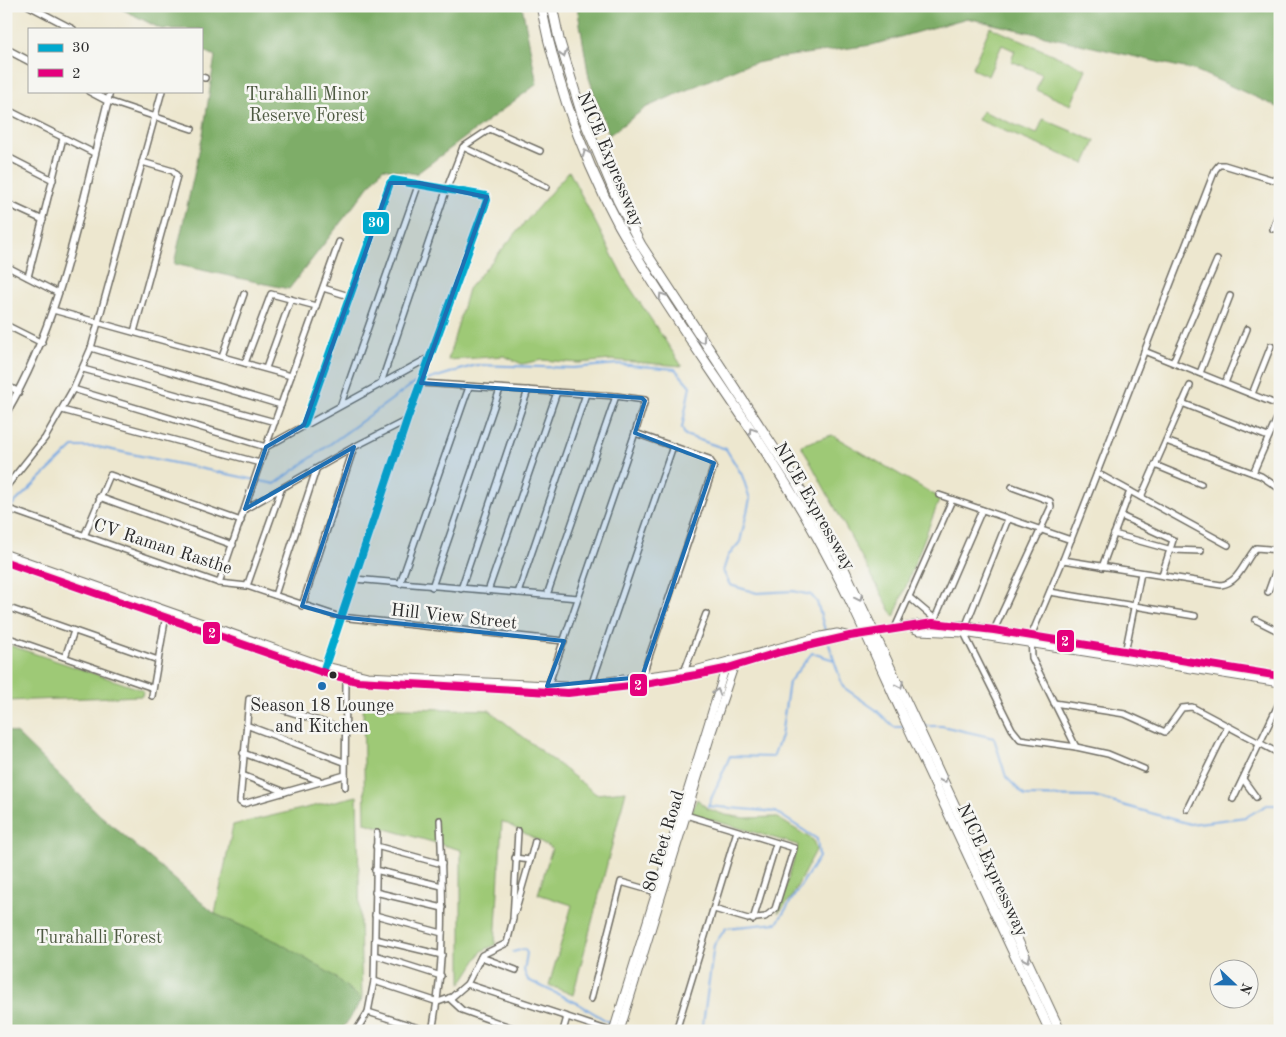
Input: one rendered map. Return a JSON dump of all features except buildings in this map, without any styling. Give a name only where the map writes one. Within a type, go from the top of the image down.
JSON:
[{"type":"highway","name":"NICE Expressway","points":[[541,6],[548,42],[573,120],[609,205],[634,252],[787,486],[816,535],[862,626],[905,720],[919,737],[1060,1031]]},
{"type":"highway","name":"NICE Expressway","points":[[552,6],[559,39],[582,115],[618,201],[646,253],[795,480],[847,574],[916,721],[919,737],[1050,1031]]},
{"type":"main road","points":[[6,554],[166,614]]},
{"type":"main road","points":[[6,562],[166,614],[324,669],[346,679],[546,689],[726,666]]},
{"type":"main road","points":[[886,630],[934,621],[1031,644],[1280,676]]},
{"type":"main road","points":[[909,627],[919,631],[994,630],[1280,683]]},
{"type":"main road","points":[[324,669],[367,676],[546,689],[568,693],[639,685],[726,666],[838,637]]},
{"type":"main road","name":"80 Feet Road","points":[[620,1031],[735,663]]},
{"type":"main road","name":"80 Feet Road","points":[[612,1031],[726,666]]},
{"type":"street","points":[[29,6],[71,28]]},
{"type":"street","points":[[6,49],[28,60]]},
{"type":"street","points":[[92,92],[108,101],[192,129]]},
{"type":"street","points":[[6,413],[19,392],[42,343],[53,310],[110,92]]},
{"type":"street","points":[[6,487],[36,452],[62,410],[83,369],[100,323],[162,92]]},
{"type":"street","points":[[6,109],[94,153]]},
{"type":"street","points":[[381,384],[446,188],[463,147],[490,129],[540,151]]},
{"type":"street","points":[[28,277],[63,138]]},
{"type":"street","points":[[463,147],[547,187]]},
{"type":"street","points":[[6,156],[53,180]]},
{"type":"street","points":[[134,332],[177,176],[172,171],[142,162]]},
{"type":"street","points":[[1076,747],[1032,658],[1031,636],[1063,560],[1216,167],[1224,165],[1280,182]]},
{"type":"street","points":[[304,425],[390,183],[394,180],[419,183],[485,195],[487,200],[407,420],[324,669]]},
{"type":"street","points":[[341,405],[419,183]]},
{"type":"street","points":[[6,203],[43,220]]},
{"type":"street","points":[[1273,229],[1280,209]]},
{"type":"street","points":[[219,583],[339,242]]},
{"type":"street","points":[[1173,362],[1217,260]]},
{"type":"street","points":[[6,266],[58,293]]},
{"type":"street","points":[[323,288],[349,296]]},
{"type":"street","points":[[222,356],[244,294]]},
{"type":"street","points":[[245,362],[271,294],[316,306]]},
{"type":"street","points":[[1200,373],[1230,296]]},
{"type":"street","points":[[266,368],[291,299]]},
{"type":"street","points":[[53,310],[291,376]]},
{"type":"street","points":[[6,325],[42,343]]},
{"type":"street","points":[[1225,383],[1247,329]]},
{"type":"street","points":[[1252,394],[1271,346]]},
{"type":"street","points":[[91,348],[281,405]]},
{"type":"street","points":[[1144,351],[1279,403],[1278,416],[1253,473]]},
{"type":"street","points":[[73,389],[266,447],[430,357]]},
{"type":"street","points":[[83,369],[275,422]]},
{"type":"street","points":[[421,383],[616,396],[645,400],[636,433],[546,689]]},
{"type":"street","points":[[6,385],[19,392]]},
{"type":"street","points":[[1141,497],[1190,386]]},
{"type":"street","points":[[400,584],[469,387]]},
{"type":"street","points":[[432,587],[500,389]]},
{"type":"street","points":[[460,589],[528,390]]},
{"type":"street","points":[[488,591],[557,392]]},
{"type":"street","points":[[518,593],[586,394]]},
{"type":"street","points":[[547,596],[616,396]]},
{"type":"street","points":[[1182,403],[1268,437]]},
{"type":"street","points":[[62,410],[260,463]]},
{"type":"street","points":[[245,509],[354,447],[407,420]]},
{"type":"street","points":[[636,433],[711,460],[714,466],[642,677]]},
{"type":"street","points":[[1166,441],[1253,473],[1280,489]]},
{"type":"street","points":[[592,683],[673,446]]},
{"type":"street","points":[[302,606],[354,447]]},
{"type":"street","points":[[1155,465],[1201,484]]},
{"type":"street","points":[[275,595],[316,470]]},
{"type":"street","points":[[1096,473],[1228,545]]},
{"type":"street","points":[[85,534],[99,497],[108,477],[111,475],[241,521]]},
{"type":"street","points":[[994,630],[1051,506],[1050,501],[1012,487]]},
{"type":"street","points":[[247,586],[280,490]]},
{"type":"street","points":[[1102,567],[1130,491]]},
{"type":"street","points":[[939,495],[1070,540]]},
{"type":"street","points":[[99,497],[233,545]]},
{"type":"street","points":[[895,628],[952,500]]},
{"type":"street","name":"CV Raman Rasthe","points":[[6,508],[85,534],[219,583],[247,586],[340,618]]},
{"type":"street","points":[[909,597],[934,621],[982,510]]},
{"type":"street","points":[[1121,516],[1174,541],[1162,575]]},
{"type":"street","points":[[1008,519],[965,629],[1012,729],[1020,739],[1076,747],[1108,754],[1144,769]]},
{"type":"street","points":[[1114,534],[1172,550],[1201,552]]},
{"type":"street","points":[[1063,560],[1226,584],[1238,576],[1256,548],[1280,550]]},
{"type":"street","points":[[1268,592],[1278,568],[1280,557]]},
{"type":"street","points":[[1125,655],[1141,573]]},
{"type":"street","points":[[354,579],[578,598]]},
{"type":"street","points":[[1050,592],[1195,616]]},
{"type":"street","points":[[6,607],[158,660]]},
{"type":"street","points":[[152,696],[166,614]]},
{"type":"street","points":[[684,672],[706,614]]},
{"type":"street","name":"Hill View Street","points":[[340,618],[564,641]]},
{"type":"street","points":[[1256,620],[1280,632]]},
{"type":"street","points":[[65,658],[74,631]]},
{"type":"street","points":[[6,637],[153,688]]},
{"type":"street","points":[[345,787],[346,679]]},
{"type":"street","points":[[345,729],[250,698],[248,701],[243,753],[242,804],[345,774]]},
{"type":"street","points":[[1054,702],[1125,714],[1165,732],[1182,708],[1192,707],[1227,728],[1280,754]]},
{"type":"street","points":[[1233,799],[1280,702]]},
{"type":"street","points":[[246,725],[344,762]]},
{"type":"street","points":[[1187,809],[1227,728]]},
{"type":"street","points":[[243,753],[321,782]]},
{"type":"street","points":[[242,775],[285,792]]},
{"type":"street","points":[[1243,779],[1256,797]]},
{"type":"street","points":[[686,815],[794,848],[775,909],[763,918],[753,920],[714,909]]},
{"type":"street","points":[[432,1031],[438,1002],[442,955],[443,908],[440,820]]},
{"type":"street","points":[[513,919],[518,831]]},
{"type":"street","points":[[676,1031],[737,831]]},
{"type":"street","points":[[356,1031],[368,1012],[374,981],[377,833]]},
{"type":"street","points":[[374,981],[438,1002],[449,998],[467,984],[481,957],[507,943],[535,841]]},
{"type":"street","points":[[753,920],[776,844]]},
{"type":"street","points":[[376,846],[442,864]]},
{"type":"street","points":[[515,858],[530,860]]},
{"type":"street","points":[[375,870],[442,886]]},
{"type":"street","points":[[591,999],[621,882],[656,892]]},
{"type":"street","points":[[375,892],[443,908]]},
{"type":"street","points":[[374,915],[442,933]]},
{"type":"street","points":[[375,939],[442,955]]},
{"type":"street","points":[[375,955],[440,976]]},
{"type":"street","points":[[481,957],[516,970]]},
{"type":"street","points":[[467,984],[612,1031]]},
{"type":"street","points":[[449,998],[462,1010],[521,1031]]},
{"type":"street","points":[[368,1012],[428,1031]]},
{"type":"street","points":[[563,1031],[567,1017]]},
{"type":"highlighted area","points":[[390,183],[419,183],[487,197],[421,383],[642,398],[645,401],[635,433],[714,463],[642,677],[547,686],[564,641],[340,617],[302,606],[354,447],[245,509],[266,447],[304,425]]},
{"type":"green space","name":"Turahalli Minor Reserve Forest","points":[[116,6],[522,6],[537,84],[416,174],[383,168],[289,289],[174,264],[203,134],[215,56],[202,50],[202,28],[159,28]]},
{"type":"green space","points":[[577,6],[1280,6],[1280,108],[1197,71],[967,18],[872,45],[790,56],[742,66],[647,107],[609,135],[589,78]]},
{"type":"green space","points":[[990,27],[1086,69],[1071,105],[1036,90],[1042,74],[1011,61],[1015,51],[1002,45],[988,76],[972,69]]},
{"type":"green space","points":[[982,111],[1037,134],[1043,119],[1095,141],[1085,164],[978,120]]},
{"type":"green space","points":[[569,171],[625,280],[682,366],[611,360],[579,363],[542,360],[522,364],[504,356],[448,360],[468,289]]},
{"type":"green space","points":[[832,435],[940,498],[894,617],[801,445]]},
{"type":"green space","points":[[6,644],[143,690],[142,696],[6,701]]},
{"type":"green space","points":[[363,707],[489,710],[596,794],[626,791],[573,995],[549,985],[572,905],[538,894],[552,848],[502,821],[495,945],[482,951],[461,984],[461,850],[365,823]]},
{"type":"green space","name":"Turahalli Forest","points":[[6,730],[17,734],[100,815],[215,914],[278,942],[331,974],[362,1000],[341,1031],[6,1031]]},
{"type":"green space","points":[[357,796],[362,1000],[327,973],[292,951],[215,914],[233,825]]},
{"type":"green space","points":[[697,799],[708,809],[725,815],[745,818],[776,817],[813,840],[816,850],[791,898],[778,913],[798,845],[691,814]]},
{"type":"waterway","points":[[424,381],[476,365],[573,368],[618,364],[675,369],[690,386],[682,428],[685,435],[726,449],[742,475],[750,499],[740,542],[728,556],[723,571],[730,585],[757,593],[793,591],[811,595],[817,602],[826,634]]},
{"type":"waterway","points":[[6,511],[73,447],[98,447],[275,484],[413,384],[420,382]]},
{"type":"waterway","points":[[829,644],[834,660]]},
{"type":"waterway","points":[[702,1031],[714,945],[726,928],[777,923],[819,857],[817,839],[776,812],[708,806],[730,756],[773,757],[781,736],[789,682],[812,653],[834,660],[843,687],[876,710],[894,727],[905,727]]},
{"type":"waterway","points":[[922,726],[942,726],[994,738],[1006,777],[1025,796],[1094,797],[1190,824],[1246,817],[1267,805],[1280,805]]},
{"type":"waterway","points":[[513,952],[524,949],[527,953],[524,971],[528,980],[579,1004],[610,1023]]},
{"type":"tunnel","points":[[850,636],[886,630]]},
{"type":"transit line","name":"30","points":[[304,425],[390,183],[393,180],[486,196],[487,200],[407,420],[323,672]]},
{"type":"transit line","name":"2","points":[[6,562],[328,674],[357,681],[568,693],[639,685],[696,675],[725,669],[780,652],[850,636],[933,623],[994,630],[1280,676]]},
{"type":"place","name":"Season 18 Lounge and Kitchen","points":[[322,686]]}]
